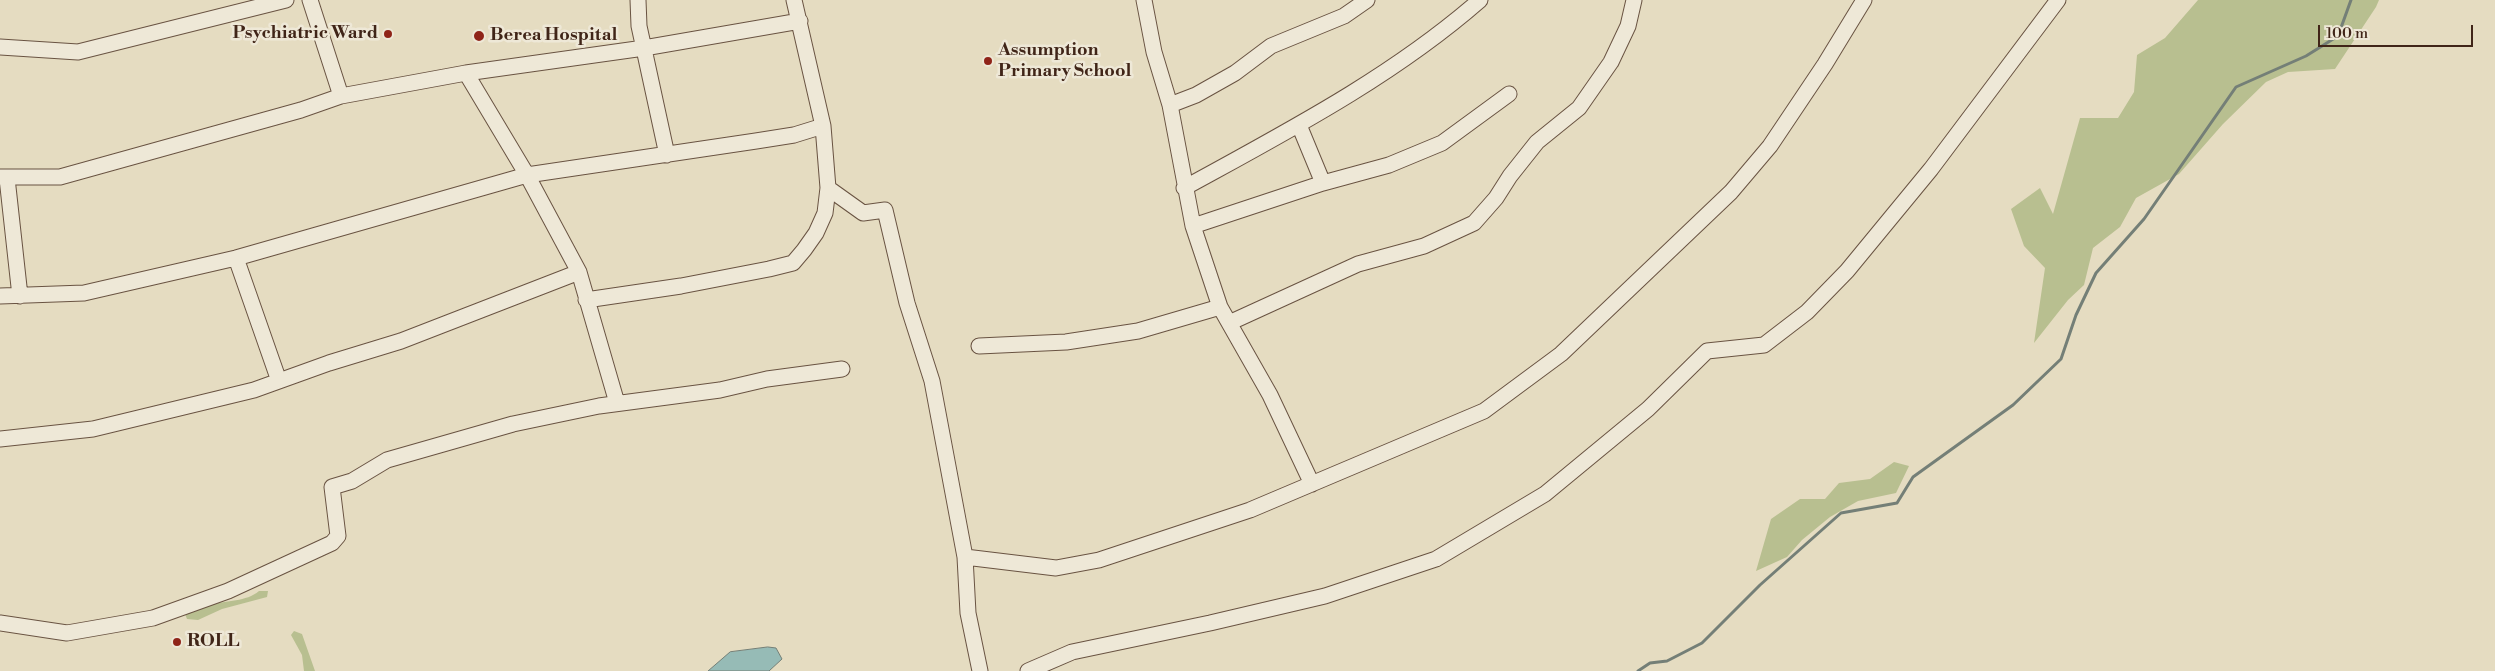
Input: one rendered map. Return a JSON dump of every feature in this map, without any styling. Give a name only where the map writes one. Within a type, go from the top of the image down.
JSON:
[{"type":"street","points":[[0,47],[78,52],[286,0]]},
{"type":"street","points":[[310,0],[341,96]]},
{"type":"street","points":[[638,0],[639,26],[667,155]]},
{"type":"street","points":[[586,300],[726,279],[793,263],[816,233],[825,213],[828,188],[823,126],[794,0]]},
{"type":"street","points":[[1144,0],[1154,52],[1170,105],[1184,188],[1193,226],[1220,308],[1270,395],[1312,484]]},
{"type":"street","points":[[1170,105],[1196,95],[1235,74],[1271,46],[1344,16],[1367,0]]},
{"type":"street","points":[[1184,188],[1299,125],[1451,26],[1480,0]]},
{"type":"street","points":[[1229,323],[1358,264],[1424,246],[1474,223],[1496,198],[1510,176],[1537,142],[1579,108],[1611,62],[1628,26],[1634,0]]},
{"type":"street","points":[[966,557],[1056,568],[1099,560],[1242,513],[1484,411],[1561,354],[1731,192],[1770,146],[1825,64],[1864,0]]},
{"type":"street","points":[[1028,671],[1072,652],[1210,623],[1325,596],[1436,559],[1545,494],[1648,409],[1707,351],[1764,345],[1807,312],[1847,271],[1931,169],[2058,0]]},
{"type":"street","points":[[20,296],[4,178],[60,177],[302,110],[341,96],[466,73],[644,48],[800,21]]},
{"type":"street","points":[[466,73],[527,175],[579,272],[618,403]]},
{"type":"street","points":[[1193,226],[1323,183],[1389,165],[1442,143],[1509,94]]},
{"type":"street","points":[[1299,125],[1323,183]]},
{"type":"street","points":[[0,296],[84,292],[236,258],[527,175],[794,135],[823,126]]},
{"type":"street","points":[[828,188],[863,213],[885,210],[907,304],[932,381],[966,557],[968,613],[980,671]]},
{"type":"street","points":[[236,258],[279,381]]},
{"type":"street","points":[[0,439],[93,429],[254,390],[401,341],[579,272]]},
{"type":"street","points":[[979,346],[1066,342],[1138,331],[1220,308]]},
{"type":"street","points":[[0,623],[68,633],[153,618],[228,590],[332,543],[338,536],[332,487],[352,481],[387,460],[513,424],[618,403],[720,390],[767,379],[842,369]]},
{"type":"green space","points":[[2198,0],[2379,0],[2335,69],[2288,72],[2266,82],[2223,124],[2179,174],[2136,198],[2120,227],[2093,248],[2084,285],[2068,300],[2034,343],[2045,268],[2024,246],[2011,209],[2040,188],[2053,214],[2080,118],[2118,118],[2134,92],[2137,55],[2165,38]]},
{"type":"green space","points":[[1894,462],[1909,466],[1896,493],[1858,501],[1830,517],[1802,540],[1787,557],[1756,571],[1771,519],[1800,499],[1825,499],[1839,483],[1870,479]]},
{"type":"green space","points":[[259,591],[268,591],[267,597],[222,609],[198,620],[187,619],[185,614],[188,611],[197,610],[216,603],[248,597]]},
{"type":"green space","points":[[294,631],[302,634],[315,671],[304,671],[302,655],[291,635]]},
{"type":"water","points":[[768,647],[776,648],[782,659],[769,671],[708,671],[730,652]]},
{"type":"waterway","points":[[1638,671],[1650,663],[1667,661],[1702,643],[1760,585],[1841,513],[1897,503],[1913,477],[2013,405],[2061,359],[2076,315],[2096,273],[2144,219],[2236,87],[2306,56],[2338,36],[2351,0]]},
{"type":"place","name":"Psychiatric Ward","points":[[388,34]]},
{"type":"place","name":"Berea Hospital","points":[[479,36]]},
{"type":"place","name":"Assumption Primary School","points":[[988,61]]},
{"type":"place","name":"ROLL","points":[[177,642]]}]
